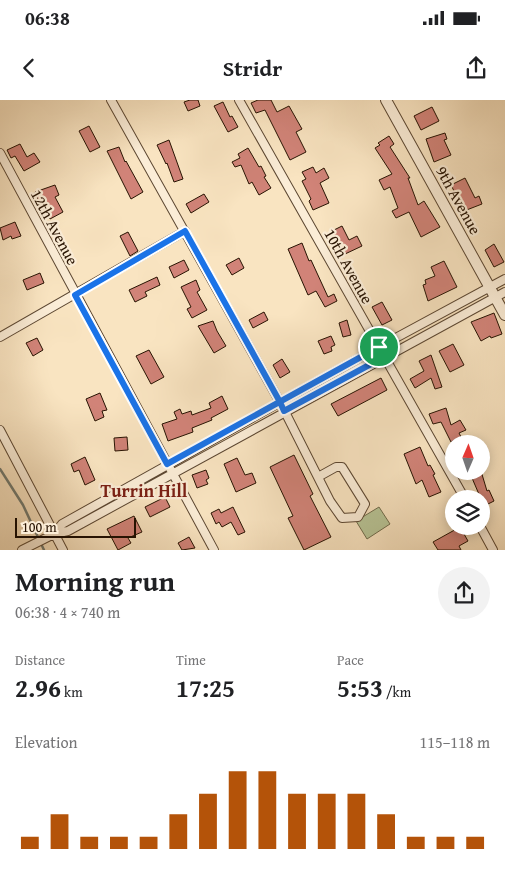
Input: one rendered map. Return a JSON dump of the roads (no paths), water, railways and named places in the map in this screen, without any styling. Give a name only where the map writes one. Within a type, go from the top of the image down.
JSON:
[{"type":"street","points":[[111,100],[280,402],[330,501],[342,518],[358,518],[365,504],[342,467],[336,467],[318,477]]},
{"type":"street","name":"10th Avenue","points":[[239,100],[459,490]]},
{"type":"street","name":"9th Avenue","points":[[386,100],[505,314]]},
{"type":"street","name":"12th Avenue","points":[[0,154],[214,550]]},
{"type":"street","points":[[0,337],[185,231]]},
{"type":"street","points":[[22,550],[54,534],[68,531],[384,357],[492,292],[505,279]]},
{"type":"street","points":[[54,534],[62,524],[379,347],[492,292],[505,292]]},
{"type":"street","points":[[0,430],[64,550]]},
{"type":"street","points":[[485,535],[494,550]]},
{"type":"waterway","points":[[0,469],[23,505],[44,550]]},
{"type":"district","name":"Turrin Hill","points":[[144,490]]}]
